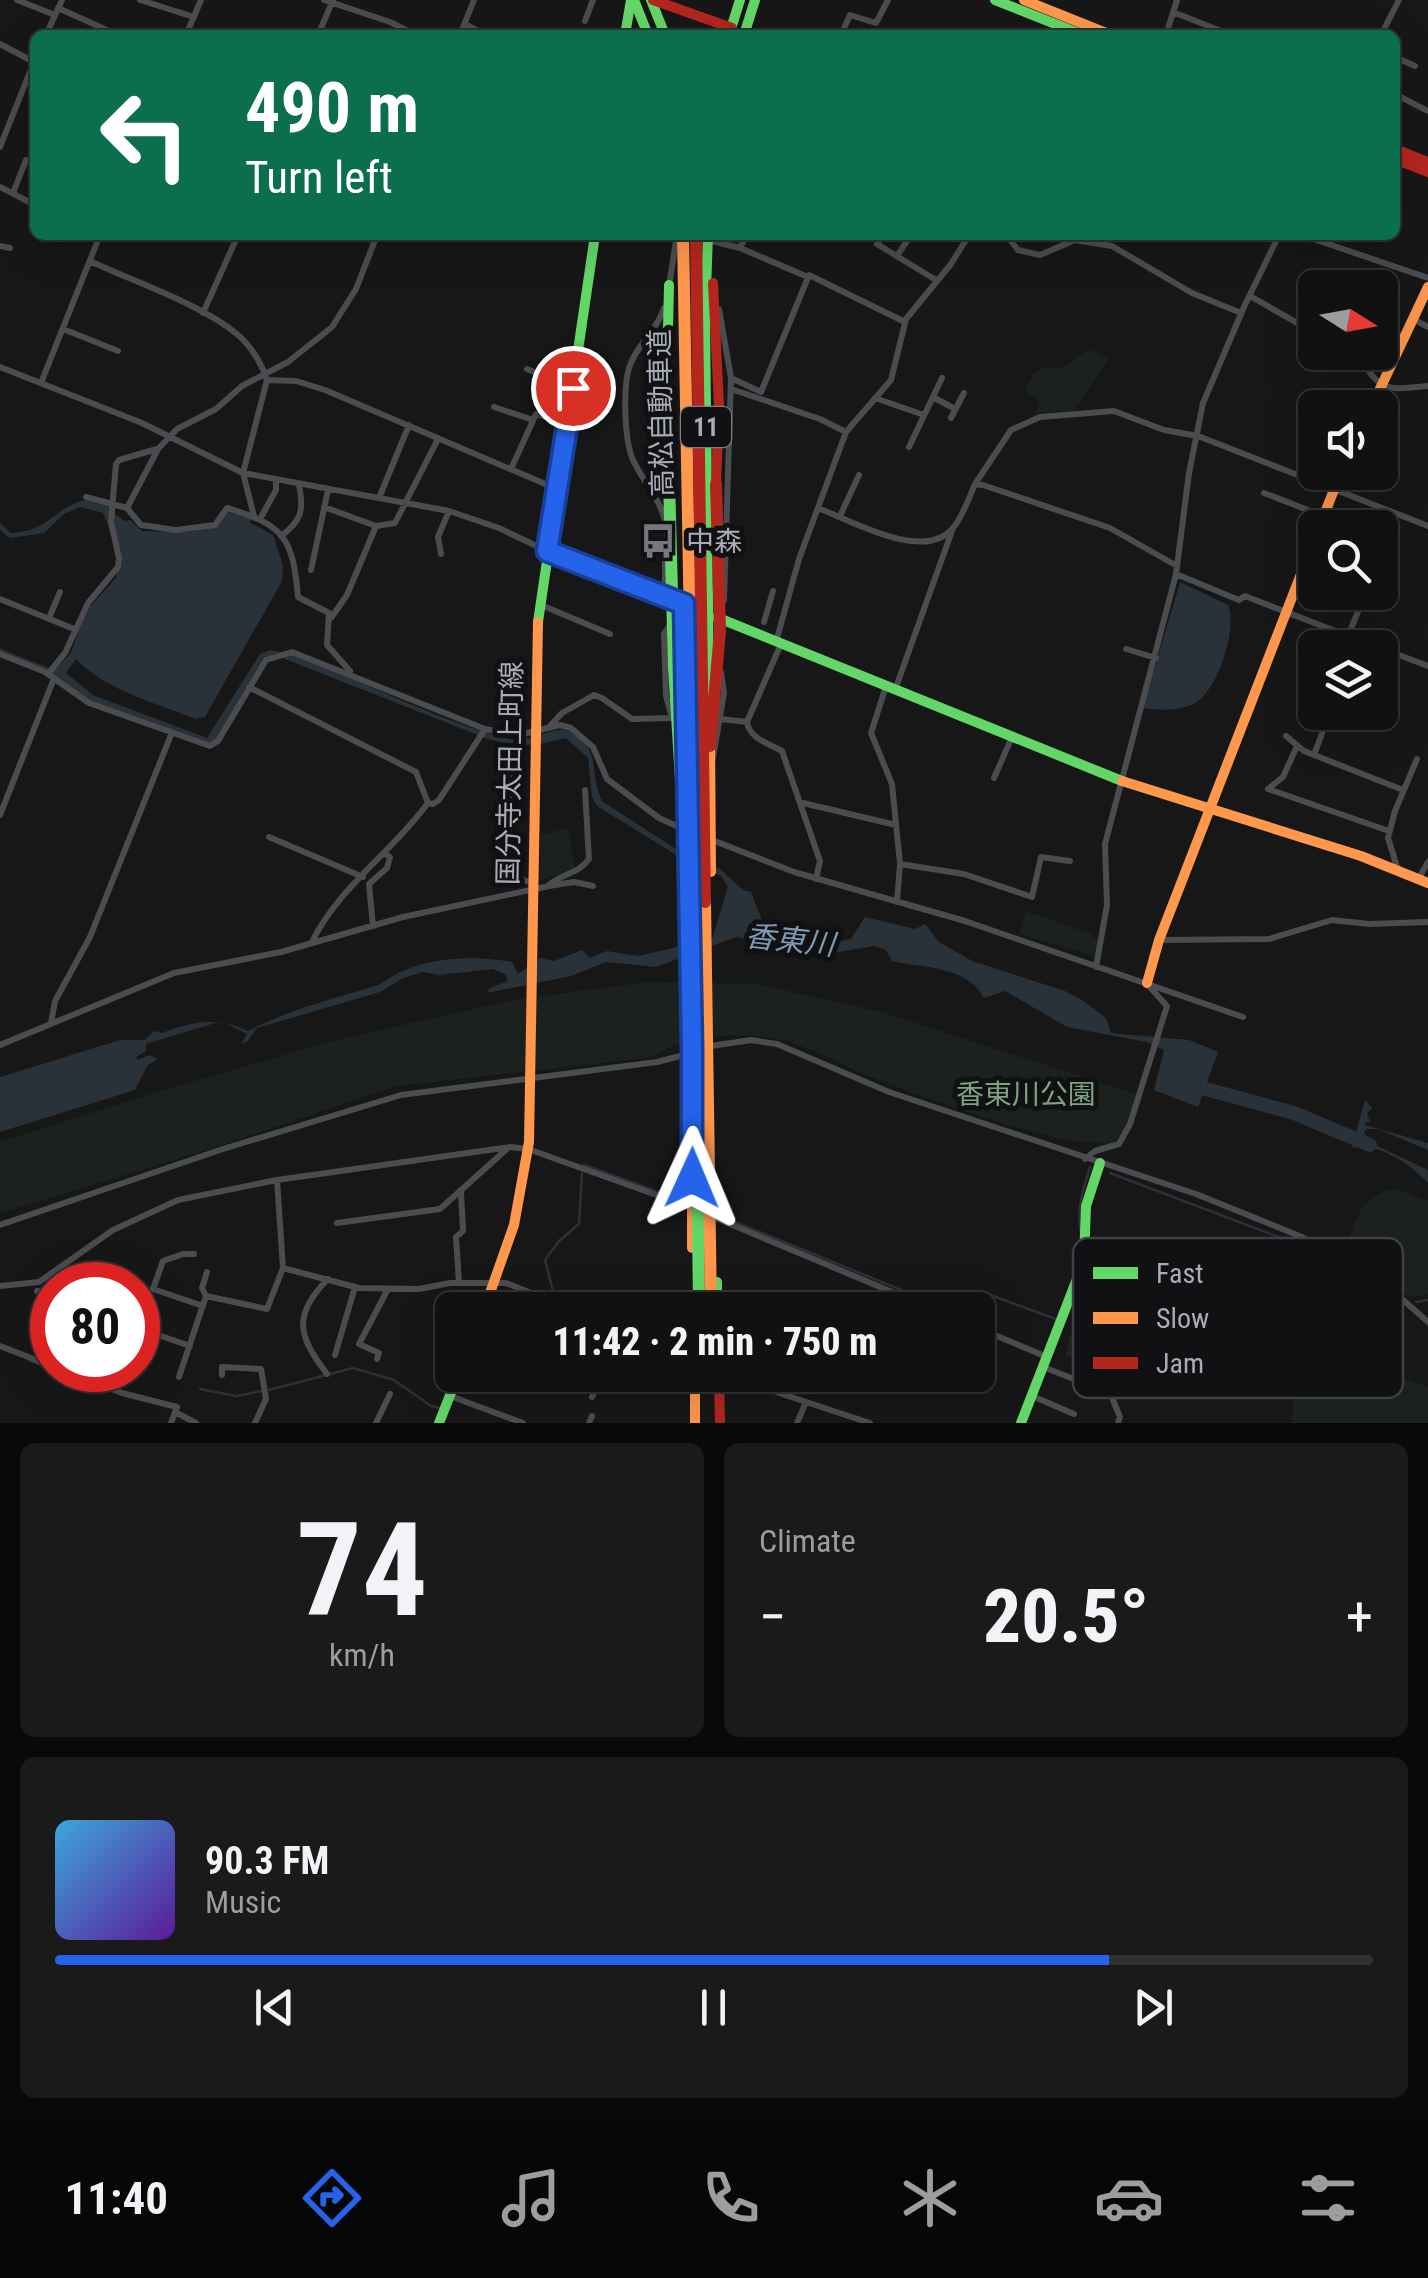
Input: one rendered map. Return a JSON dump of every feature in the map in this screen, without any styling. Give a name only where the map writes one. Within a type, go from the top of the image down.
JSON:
[{"type":"main road","points":[[626,30],[632,0]]},
{"type":"main road","points":[[632,0],[646,30]]},
{"type":"main road","points":[[652,0],[733,30]]},
{"type":"main road","points":[[652,0],[663,30]]},
{"type":"main road","points":[[740,0],[741,30]]},
{"type":"main road","points":[[742,30],[755,0]]},
{"type":"main road","points":[[995,0],[1070,30]]},
{"type":"main road","points":[[1024,0],[1099,30]]},
{"type":"main road","points":[[1400,150],[1428,162]]},
{"type":"main road","points":[[1400,161],[1428,172]]},
{"type":"main road","name":"国分寺太田上町線","points":[[491,1292],[514,1225],[528,1149],[538,889],[526,739],[547,551],[594,240]]},
{"type":"main road","name":"高松自動車道","points":[[680,240],[696,1292]]},
{"type":"main road","name":"11","points":[[695,1292],[684,604],[686,346],[700,240]]},
{"type":"main road","name":"高松自動車道","points":[[701,240],[703,796],[714,1292]]},
{"type":"main road","name":"11","points":[[701,240],[714,1292]]},
{"type":"main road","points":[[702,240],[714,294],[719,406],[716,484],[720,631],[703,796]]},
{"type":"main road","points":[[669,285],[666,414],[674,667],[687,869],[693,906]]},
{"type":"main road","points":[[1380,390],[1428,287]]},
{"type":"main road","points":[[1326,510],[1334,490]]},
{"type":"main road","points":[[547,551],[1120,780],[1361,856],[1423,881]]},
{"type":"main road","points":[[1146,983],[1298,583]]},
{"type":"main road","points":[[1085,1238],[1086,1206],[1100,1163]]},
{"type":"main road","points":[[1021,1423],[1073,1289]]},
{"type":"main road","points":[[439,1423],[452,1392]]},
{"type":"main road","points":[[697,1392],[698,1423]]},
{"type":"main road","points":[[716,1392],[716,1423]]},
{"type":"street","points":[[18,0],[59,8],[107,30]]},
{"type":"street","points":[[140,0],[194,17]]},
{"type":"street","points":[[188,30],[201,0]]},
{"type":"street","points":[[462,30],[474,0]]},
{"type":"street","points":[[584,22],[593,0]]},
{"type":"street","points":[[844,30],[850,15],[876,23],[888,0]]},
{"type":"street","points":[[1168,30],[1177,0]]},
{"type":"street","points":[[1384,30],[1400,0]]},
{"type":"street","points":[[320,30],[330,1],[406,30]]},
{"type":"street","points":[[1173,12],[1219,30]]},
{"type":"street","points":[[465,24],[476,30]]},
{"type":"street","points":[[0,44],[30,59]]},
{"type":"street","points":[[1400,59],[1416,66]]},
{"type":"street","points":[[0,148],[30,73]]},
{"type":"street","points":[[1400,97],[1428,111]]},
{"type":"street","points":[[13,193],[26,160]]},
{"type":"street","points":[[0,187],[30,203]]},
{"type":"street","points":[[41,383],[99,240]]},
{"type":"street","points":[[203,313],[236,240]]},
{"type":"street","points":[[127,508],[158,448],[169,438],[242,386],[266,377],[332,328],[356,289],[375,240]]},
{"type":"street","points":[[665,597],[664,519],[629,447],[627,380],[634,357],[663,313],[679,240]]},
{"type":"street","points":[[714,240],[808,277],[905,322]]},
{"type":"street","points":[[740,248],[744,240]]},
{"type":"street","points":[[880,240],[877,244],[936,280]]},
{"type":"street","points":[[898,256],[909,240]]},
{"type":"street","points":[[816,878],[820,861],[782,751],[754,735],[747,722],[778,643],[799,559],[846,432],[891,380],[905,322],[965,240]]},
{"type":"street","points":[[1010,240],[1018,250],[1040,254],[1074,240],[1112,246],[1192,293],[1241,313]]},
{"type":"street","points":[[1096,967],[1106,916],[1106,844],[1176,570],[1203,402],[1278,240]]},
{"type":"street","points":[[1317,240],[1428,278]]},
{"type":"street","points":[[0,246],[10,248]]},
{"type":"street","points":[[92,262],[203,313],[238,334],[250,348],[266,377],[243,473],[257,517]]},
{"type":"street","points":[[760,395],[808,277]]},
{"type":"street","points":[[708,614],[723,604],[725,594],[731,389],[725,328],[714,294]]},
{"type":"street","points":[[1250,296],[1298,324]]},
{"type":"street","points":[[1413,319],[1428,327]]},
{"type":"street","points":[[62,329],[118,351]]},
{"type":"street","points":[[0,367],[142,423],[243,473],[449,512],[499,528],[547,551]]},
{"type":"street","points":[[527,368],[573,388]]},
{"type":"street","points":[[1366,370],[1387,388],[1428,386]]},
{"type":"street","points":[[266,377],[325,390],[557,489]]},
{"type":"street","points":[[731,378],[760,395],[846,432]]},
{"type":"street","points":[[909,447],[942,378]]},
{"type":"street","points":[[731,389],[760,395]]},
{"type":"street","points":[[951,418],[964,392]]},
{"type":"street","points":[[933,397],[956,409]]},
{"type":"street","points":[[876,398],[924,415]]},
{"type":"street","points":[[494,407],[533,420]]},
{"type":"street","points":[[897,902],[900,864],[892,784],[871,733],[954,527],[1011,430],[1040,418],[1114,411],[1164,430],[1195,435],[1298,476]]},
{"type":"street","points":[[511,469],[536,414],[567,422]]},
{"type":"street","points":[[379,498],[410,425]]},
{"type":"street","points":[[324,507],[376,526],[394,523],[438,438]]},
{"type":"street","points":[[0,815],[51,674],[88,604],[118,568],[111,522],[119,460],[158,448]]},
{"type":"street","points":[[840,516],[859,476]]},
{"type":"street","points":[[257,517],[276,490],[276,480]]},
{"type":"street","points":[[281,536],[300,519],[303,501],[299,484]]},
{"type":"street","points":[[976,484],[1110,528],[1176,570],[1239,600],[1245,596],[1333,630]]},
{"type":"street","points":[[312,570],[328,490]]},
{"type":"street","points":[[1334,490],[1428,526]]},
{"type":"street","points":[[1264,494],[1298,511]]},
{"type":"street","points":[[86,497],[113,508],[127,508]]},
{"type":"street","points":[[127,508],[136,523],[176,530],[215,525],[227,508],[257,517],[274,527],[293,554],[298,597],[315,604],[331,618]]},
{"type":"street","points":[[818,508],[924,544],[941,538],[954,527]]},
{"type":"street","points":[[441,554],[438,537],[449,512]]},
{"type":"street","points":[[353,675],[327,645],[331,618],[347,594],[376,526]]},
{"type":"street","points":[[49,618],[60,592]]},
{"type":"street","points":[[764,622],[772,595],[788,604]]},
{"type":"street","points":[[0,599],[74,630]]},
{"type":"street","points":[[540,604],[610,634]]},
{"type":"street","points":[[684,604],[664,634],[666,696],[688,782]]},
{"type":"street","points":[[1126,649],[1156,658]]},
{"type":"street","points":[[0,654],[51,674],[89,703],[204,746],[214,745],[266,660],[290,652],[353,675],[484,733],[526,739],[594,696],[632,719],[672,718]]},
{"type":"street","points":[[709,654],[724,684],[716,749],[710,762]]},
{"type":"street","points":[[1398,655],[1428,666]]},
{"type":"street","points":[[249,687],[416,772],[428,803]]},
{"type":"street","points":[[721,719],[747,722]]},
{"type":"street","points":[[550,726],[564,726],[580,734],[597,754],[607,779],[689,837],[711,847],[966,921],[1243,1017]]},
{"type":"street","points":[[1314,755],[1323,730]]},
{"type":"street","points":[[428,803],[439,800],[484,733]]},
{"type":"street","points":[[50,1025],[55,1002],[90,937],[172,735]]},
{"type":"street","points":[[1286,736],[1314,755],[1402,790]]},
{"type":"street","points":[[994,778],[1012,737]]},
{"type":"street","points":[[526,739],[500,865],[506,875],[527,879],[538,889]]},
{"type":"street","points":[[1297,746],[1284,776],[1268,789],[1389,831]]},
{"type":"street","points":[[1398,871],[1388,846],[1389,831],[1402,790],[1418,759]]},
{"type":"street","points":[[538,889],[560,876],[580,871],[590,859],[586,790]]},
{"type":"street","points":[[312,944],[320,927],[428,803]]},
{"type":"street","points":[[802,803],[896,825]]},
{"type":"street","points":[[269,837],[363,877]]},
{"type":"street","points":[[373,926],[369,884],[387,868],[390,857],[385,854]]},
{"type":"street","points":[[900,864],[964,874],[1032,898],[1042,857],[1070,861]]},
{"type":"street","points":[[1423,881],[1428,862]]},
{"type":"street","points":[[0,1045],[174,974],[538,889],[574,882],[592,886]]},
{"type":"street","points":[[1160,940],[1269,940],[1332,920],[1369,924],[1428,922]]},
{"type":"street","points":[[1085,1159],[1119,1144],[1142,1090],[1166,1006],[1146,983]]},
{"type":"street","points":[[710,1044],[751,1040],[777,1044],[889,1092],[1085,1159],[1121,1167],[1303,1238]]},
{"type":"street","points":[[0,1224],[401,1094],[657,1062],[692,1050]]},
{"type":"street","points":[[0,1286],[39,1282],[112,1230],[158,1208],[196,1196],[276,1180],[510,1146],[691,1208],[892,1292]]},
{"type":"street","points":[[337,1224],[440,1209],[510,1146]]},
{"type":"street","points":[[206,1296],[267,1308],[283,1268],[276,1180]]},
{"type":"street","points":[[459,1283],[456,1236],[463,1231],[461,1191]]},
{"type":"street","points":[[160,1269],[163,1261],[194,1254]]},
{"type":"street","points":[[283,1268],[355,1287],[419,1289],[459,1283],[506,1283],[528,1292]]},
{"type":"street","points":[[179,1377],[206,1296],[202,1288],[207,1272]]},
{"type":"street","points":[[327,1374],[302,1334],[309,1302],[328,1280]]},
{"type":"street","points":[[335,1356],[355,1287]]},
{"type":"street","points":[[377,1359],[379,1353],[359,1344],[388,1289]]},
{"type":"street","points":[[160,1291],[202,1306]]},
{"type":"street","points":[[1403,1300],[1428,1322]]},
{"type":"street","points":[[160,1336],[190,1346]]},
{"type":"street","points":[[995,1337],[1073,1375]]},
{"type":"street","points":[[0,1346],[30,1358]]},
{"type":"street","points":[[222,1375],[222,1367],[261,1370],[266,1399],[254,1423]]},
{"type":"street","points":[[119,1392],[177,1407],[171,1423]]},
{"type":"street","points":[[592,1397],[594,1392]]},
{"type":"street","points":[[782,1392],[870,1423]]},
{"type":"street","points":[[376,1423],[390,1394]]},
{"type":"street","points":[[450,1396],[524,1423]]},
{"type":"street","points":[[1032,1396],[1074,1414]]},
{"type":"street","points":[[1112,1398],[1120,1417],[1118,1423]]},
{"type":"street","points":[[797,1423],[806,1402]]},
{"type":"street","points":[[175,1412],[196,1423]]},
{"type":"shaded area","points":[[1070,1334],[1073,1335],[1073,1357],[1066,1356]]},
{"type":"green space","points":[[1091,350],[1109,359],[1073,411],[1034,414],[1040,402],[1025,390],[1033,374],[1044,367],[1065,366]]},
{"type":"green space","points":[[568,828],[575,868],[540,881],[540,835]]},
{"type":"green space","points":[[1026,911],[1101,939],[1097,957],[1019,934]]},
{"type":"green space","name":"香東川公園","points":[[647,982],[756,984],[882,1012],[1136,1094],[1125,1129],[1111,1145],[1072,1141],[949,1106],[796,1044],[766,1037],[724,1036],[677,1045],[655,1057],[397,1086],[195,1154],[0,1213],[0,1142],[328,1042],[513,1000]]},
{"type":"green space","points":[[1395,1189],[1428,1201],[1428,1294],[1403,1294],[1403,1238],[1350,1238],[1360,1212],[1383,1192]]},
{"type":"green space","points":[[1403,1378],[1428,1387],[1428,1423],[1291,1423],[1295,1398],[1403,1398]]},
{"type":"water","points":[[85,500],[110,507],[110,511],[142,531],[187,532],[216,527],[227,512],[250,518],[251,523],[273,535],[283,566],[282,581],[205,717],[196,719],[133,695],[102,680],[76,659],[66,673],[93,695],[207,738],[260,654],[270,650],[295,655],[429,712],[509,739],[568,731],[591,754],[603,802],[676,849],[720,869],[743,890],[751,892],[766,931],[823,944],[851,939],[865,917],[915,929],[925,924],[939,942],[972,961],[1082,1000],[1106,1018],[1111,1033],[1189,1040],[1218,1052],[1198,1107],[1154,1090],[1164,1050],[1147,1042],[1067,1027],[1005,991],[984,998],[977,988],[956,974],[892,961],[886,950],[874,946],[832,953],[736,937],[656,967],[606,962],[571,976],[487,993],[508,981],[505,974],[493,969],[439,975],[423,972],[380,992],[257,1028],[241,1044],[247,1034],[227,1024],[248,1031],[293,1011],[376,986],[424,964],[469,958],[498,960],[512,962],[518,974],[540,958],[554,961],[582,950],[590,958],[607,951],[638,956],[712,939],[728,887],[721,876],[678,856],[597,806],[592,797],[588,758],[566,738],[515,746],[488,739],[275,655],[263,659],[210,744],[99,705],[61,684],[52,673],[71,653],[85,612],[116,578],[121,556],[103,513],[80,507],[64,514],[44,533],[10,538],[0,530],[0,523],[11,533],[24,531]]},
{"type":"water","points":[[1180,582],[1228,605],[1230,627],[1224,656],[1213,683],[1198,701],[1179,708],[1143,708]]},
{"type":"water","points":[[205,1022],[220,1023],[146,1044],[146,1051],[136,1057],[138,1060],[150,1055],[158,1059],[147,1066],[135,1090],[0,1132],[0,1077],[120,1040],[145,1040],[154,1031],[162,1033],[195,1023]]},
{"type":"water","points":[[1365,1100],[1372,1108],[1367,1113],[1370,1122],[1365,1125],[1428,1143],[1428,1150],[1378,1129],[1364,1132],[1371,1143],[1428,1170],[1428,1183],[1383,1151],[1352,1148]]},
{"type":"waterway","points":[[0,650],[50,670]]},
{"type":"waterway","name":"香東川","points":[[1187,1084],[1294,1113],[1370,1145]]},
{"type":"waterway","points":[[584,1165],[678,1199]]},
{"type":"waterway","points":[[1081,1235],[1080,1209],[1090,1167]]},
{"type":"waterway","points":[[553,1292],[545,1260],[579,1224],[582,1173]]},
{"type":"waterway","points":[[1110,1173],[1281,1238]]},
{"type":"waterway","points":[[728,1219],[906,1292]]},
{"type":"waterway","points":[[995,1297],[1056,1319]]},
{"type":"waterway","points":[[1416,1302],[1428,1300]]},
{"type":"waterway","points":[[269,1390],[353,1368],[394,1380],[440,1408]]},
{"type":"waterway","points":[[200,1389],[236,1396],[262,1391]]},
{"type":"traffic: fast","points":[[626,30],[631,0]]},
{"type":"traffic: fast","points":[[634,0],[646,30]]},
{"type":"traffic: fast","points":[[651,0],[663,30]]},
{"type":"traffic: fast","points":[[731,30],[740,0]]},
{"type":"traffic: fast","points":[[746,30],[755,0]]},
{"type":"traffic: fast","points":[[995,0],[1070,30]]},
{"type":"traffic: fast","points":[[538,622],[594,240]]},
{"type":"traffic: fast","points":[[708,240],[705,318],[709,697]]},
{"type":"traffic: fast","points":[[669,285],[669,481]]},
{"type":"traffic: fast","points":[[669,481],[674,667],[685,844]]},
{"type":"traffic: fast","points":[[716,617],[1122,781]]},
{"type":"traffic: fast","points":[[694,857],[699,1292]]},
{"type":"traffic: fast","points":[[1085,1238],[1086,1206],[1100,1163]]},
{"type":"traffic: fast","points":[[717,1282],[717,1292]]},
{"type":"traffic: fast","points":[[1021,1423],[1073,1289]]},
{"type":"traffic: fast","points":[[439,1423],[451,1392]]},
{"type":"traffic: slow","points":[[1024,0],[1099,30]]},
{"type":"traffic: slow","points":[[683,240],[694,857]]},
{"type":"traffic: slow","points":[[1379,390],[1428,287]]},
{"type":"traffic: slow","points":[[1326,510],[1334,490]]},
{"type":"traffic: slow","points":[[1147,983],[1159,940],[1298,582]]},
{"type":"traffic: slow","points":[[490,1292],[514,1225],[529,1142],[538,622]]},
{"type":"traffic: slow","points":[[710,737],[711,872]]},
{"type":"traffic: slow","points":[[1122,781],[1361,856],[1428,883]]},
{"type":"traffic: slow","points":[[705,902],[711,1292]]},
{"type":"traffic: slow","points":[[692,1183],[692,1248]]},
{"type":"traffic: slow","points":[[695,1392],[695,1423]]},
{"type":"traffic: jam","points":[[653,0],[732,28]]},
{"type":"traffic: jam","points":[[1400,151],[1428,162]]},
{"type":"traffic: jam","points":[[1400,161],[1428,172]]},
{"type":"traffic: jam","points":[[696,240],[705,902]]},
{"type":"traffic: jam","points":[[713,283],[719,406],[716,484]]},
{"type":"traffic: jam","points":[[710,746],[720,631],[716,484]]},
{"type":"traffic: jam","points":[[547,551],[695,609]]},
{"type":"traffic: jam","points":[[719,1392],[720,1423]]},
{"type":"place","name":"中森","points":[[658,541]]},
{"type":"route","points":[[573,388],[547,551],[684,604],[692,1178]]}]
